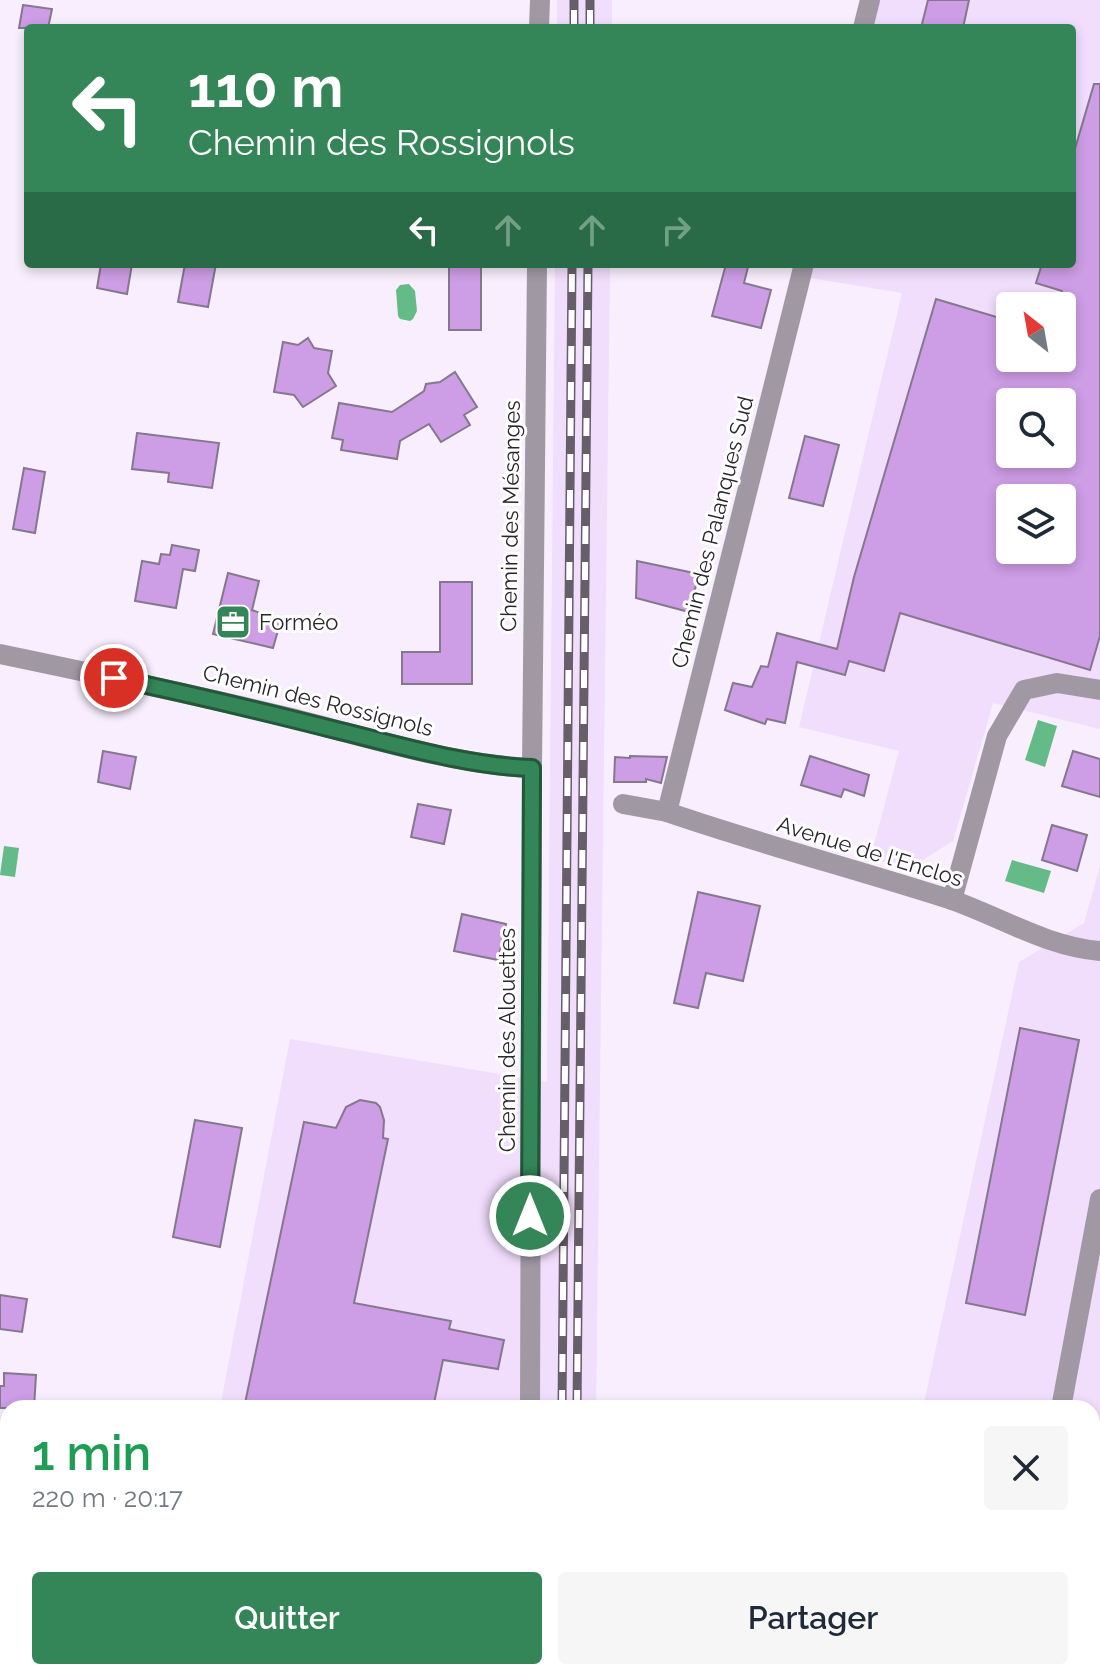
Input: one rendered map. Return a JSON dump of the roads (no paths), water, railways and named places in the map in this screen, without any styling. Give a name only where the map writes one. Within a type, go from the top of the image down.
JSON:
[{"type":"street","points":[[539,24],[540,0]]},
{"type":"street","points":[[864,24],[870,0]]},
{"type":"street","name":"Chemin des Mésanges","points":[[532,768],[537,268]]},
{"type":"street","name":"Chemin des Palanques Sud","points":[[667,812],[803,268]]},
{"type":"street","name":"Chemin des Rossignols","points":[[0,654],[199,696],[393,744],[505,767],[532,768]]},
{"type":"street","points":[[952,900],[997,736],[1024,690],[1057,683],[1100,690]]},
{"type":"street","name":"Chemin des Alouettes","points":[[530,1400],[532,768]]},
{"type":"street","name":"Avenue de l'Enclos","points":[[623,804],[667,812],[952,900],[1012,926],[1100,951]]},
{"type":"street","points":[[1062,1400],[1100,1199]]},
{"type":"railway","points":[[574,0],[574,24]]},
{"type":"railway","points":[[590,0],[590,24]]},
{"type":"railway","points":[[562,1400],[572,268]]},
{"type":"railway","points":[[577,1400],[588,268]]},
{"type":"place","name":"Forméo","points":[[233,622]]}]
